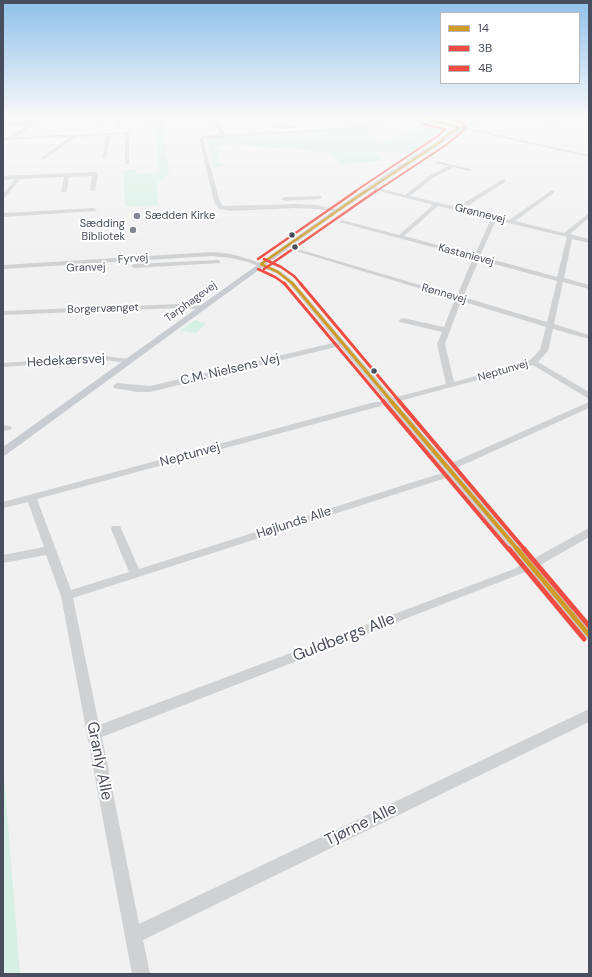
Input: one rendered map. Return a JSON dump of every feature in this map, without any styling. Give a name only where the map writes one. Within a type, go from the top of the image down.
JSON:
[{"type":"main road","name":"Tarphagevej","points":[[3,452],[403,164]]},
{"type":"main road","name":"Tarphagevej","points":[[393,172],[406,164]]},
{"type":"street","points":[[208,164],[219,207],[231,209],[307,206],[336,211]]},
{"type":"street","points":[[444,164],[469,169]]},
{"type":"street","points":[[407,196],[431,177],[453,166]]},
{"type":"street","points":[[3,178],[95,174],[93,190]]},
{"type":"street","points":[[64,191],[67,175]]},
{"type":"street","points":[[3,198],[19,177]]},
{"type":"street","points":[[458,209],[503,181]]},
{"type":"street","name":"Grønnevej","points":[[371,188],[589,241]]},
{"type":"street","points":[[510,222],[552,192]]},
{"type":"street","points":[[282,206],[278,200],[319,197]]},
{"type":"street","points":[[400,237],[437,204]]},
{"type":"street","points":[[3,215],[94,210]]},
{"type":"street","points":[[568,236],[589,216]]},
{"type":"street","points":[[451,385],[441,344],[445,330],[494,218]]},
{"type":"street","name":"Kastanievej","points":[[342,222],[589,287]]},
{"type":"street","name":"Neptunvej","points":[[390,401],[524,366],[533,362],[544,351],[568,236]]},
{"type":"street","name":"Rønnevej","points":[[299,251],[589,336]]},
{"type":"street","name":"Fyrvej","points":[[3,267],[212,254],[231,256],[262,264],[278,272],[289,280],[529,566],[589,634]]},
{"type":"street","points":[[193,263],[195,255]]},
{"type":"street","name":"Granvej","points":[[3,271],[218,262]]},
{"type":"street","name":"Borgervænget","points":[[3,314],[179,306],[203,308]]},
{"type":"street","points":[[403,320],[445,330]]},
{"type":"street","name":"C.M. Nielsens Vej","points":[[117,386],[150,389],[342,343]]},
{"type":"street","name":"Hedekærsvej","points":[[3,365],[104,358],[129,361]]},
{"type":"street","points":[[533,362],[589,396]]},
{"type":"street","name":"Neptunvej","points":[[3,505],[378,404]]},
{"type":"street","name":"Højlunds Alle","points":[[67,596],[450,470],[589,405]]},
{"type":"street","name":"Granly Alle","points":[[32,497],[67,596],[141,974]]},
{"type":"street","points":[[116,529],[136,574]]},
{"type":"street","name":"Guldbergs Alle","points":[[93,734],[518,572],[589,532]]},
{"type":"street","points":[[3,559],[50,550]]},
{"type":"street","name":"Tjørne Alle","points":[[134,935],[589,715]]},
{"type":"green space","points":[[158,164],[168,164],[169,174],[157,184],[158,205],[125,207],[123,170],[136,169],[136,174],[159,172]]},
{"type":"green space","points":[[212,164],[225,164],[220,167],[213,168]]},
{"type":"green space","points":[[195,320],[206,323],[196,333],[180,331]]},
{"type":"green space","points":[[3,763],[20,974],[3,974]]},
{"type":"transit line","name":"4B","points":[[258,259],[395,164]]},
{"type":"transit line","name":"14","points":[[261,264],[406,164]]},
{"type":"transit line","name":"3B","points":[[264,269],[417,164]]},
{"type":"transit line","name":"4B","points":[[264,259],[281,267],[294,276],[589,626]]},
{"type":"transit line","name":"14","points":[[261,264],[278,272],[289,280],[589,635]]},
{"type":"transit line","name":"3B","points":[[258,269],[275,277],[285,284],[584,639]]},
{"type":"place","name":"Sædden Kirke","points":[[137,216]]},
{"type":"place","name":"Sædding Bibliotek","points":[[133,230]]}]
